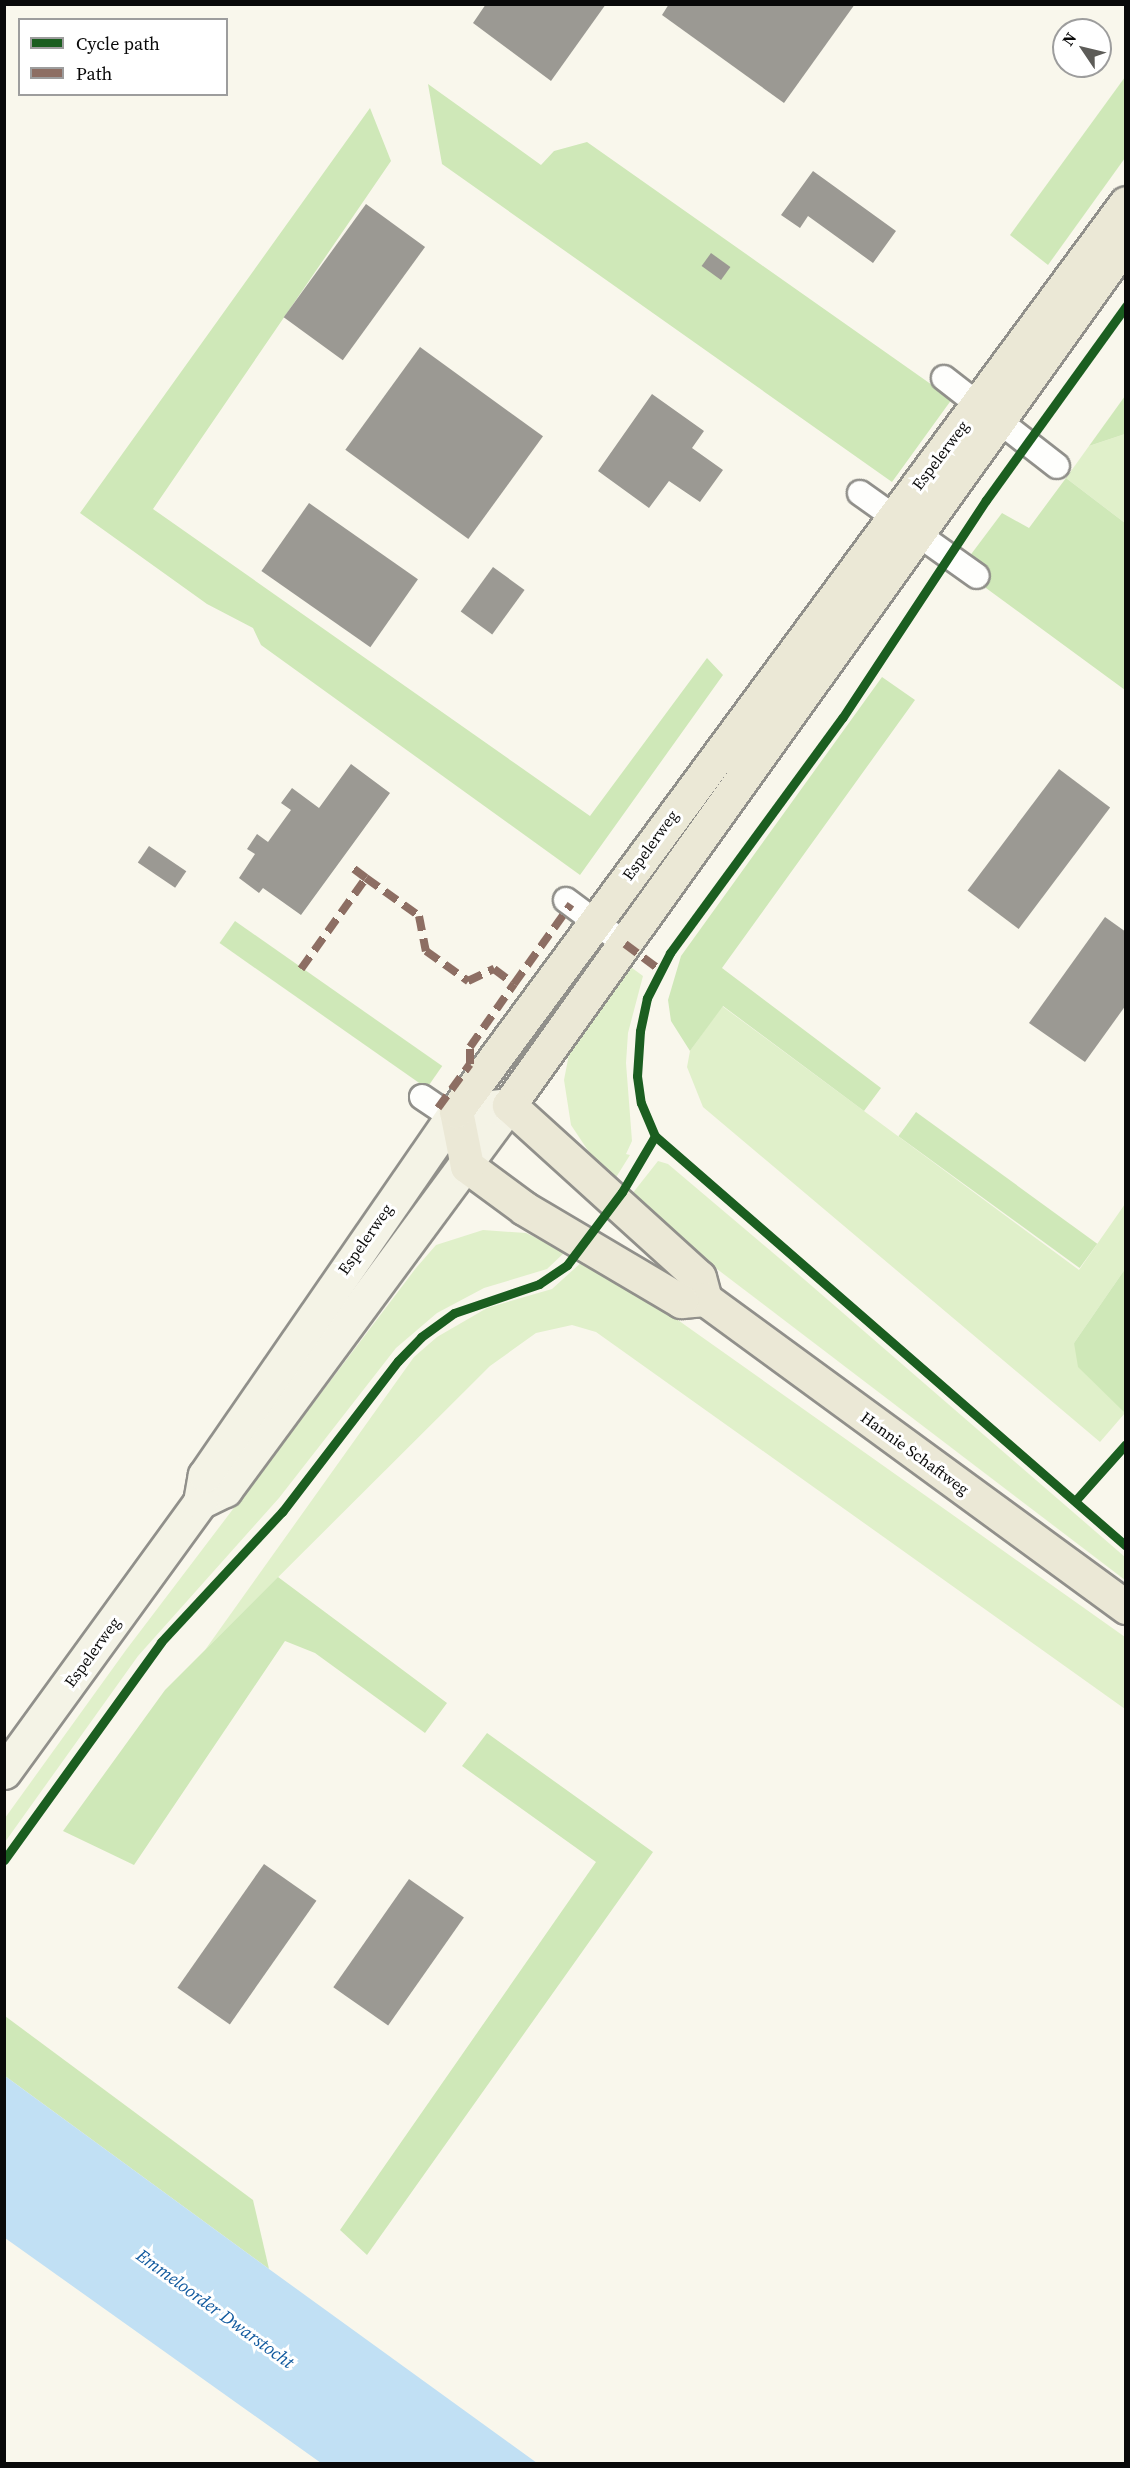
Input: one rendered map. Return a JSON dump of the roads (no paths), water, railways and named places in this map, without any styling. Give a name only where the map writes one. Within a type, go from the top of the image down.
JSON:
[{"type":"main road","name":"Espelerweg","points":[[988,413],[1125,203]]},
{"type":"main road","name":"Espelerweg","points":[[200,1502],[225,1490],[466,1166],[626,944],[906,526],[988,413],[1125,242]]},
{"type":"main road","name":"Espelerweg","points":[[4,1772],[200,1502],[205,1475],[456,1111],[595,921],[906,526]]},
{"type":"main road","points":[[509,1105],[699,1277],[705,1299],[681,1301],[524,1208],[466,1166],[456,1111],[509,1105]]},
{"type":"main road","name":"Hannie Schaftweg","points":[[705,1299],[1125,1607]]},
{"type":"lane","points":[[944,378],[1057,466]]},
{"type":"lane","points":[[860,493],[977,576]]},
{"type":"lane","points":[[566,900],[626,944]]},
{"type":"lane","points":[[422,1097],[441,1110],[456,1111]]},
{"type":"water","name":"Emmeloorder Dwarstocht","points":[[5,2076],[537,2463],[321,2463],[5,2238]]}]
